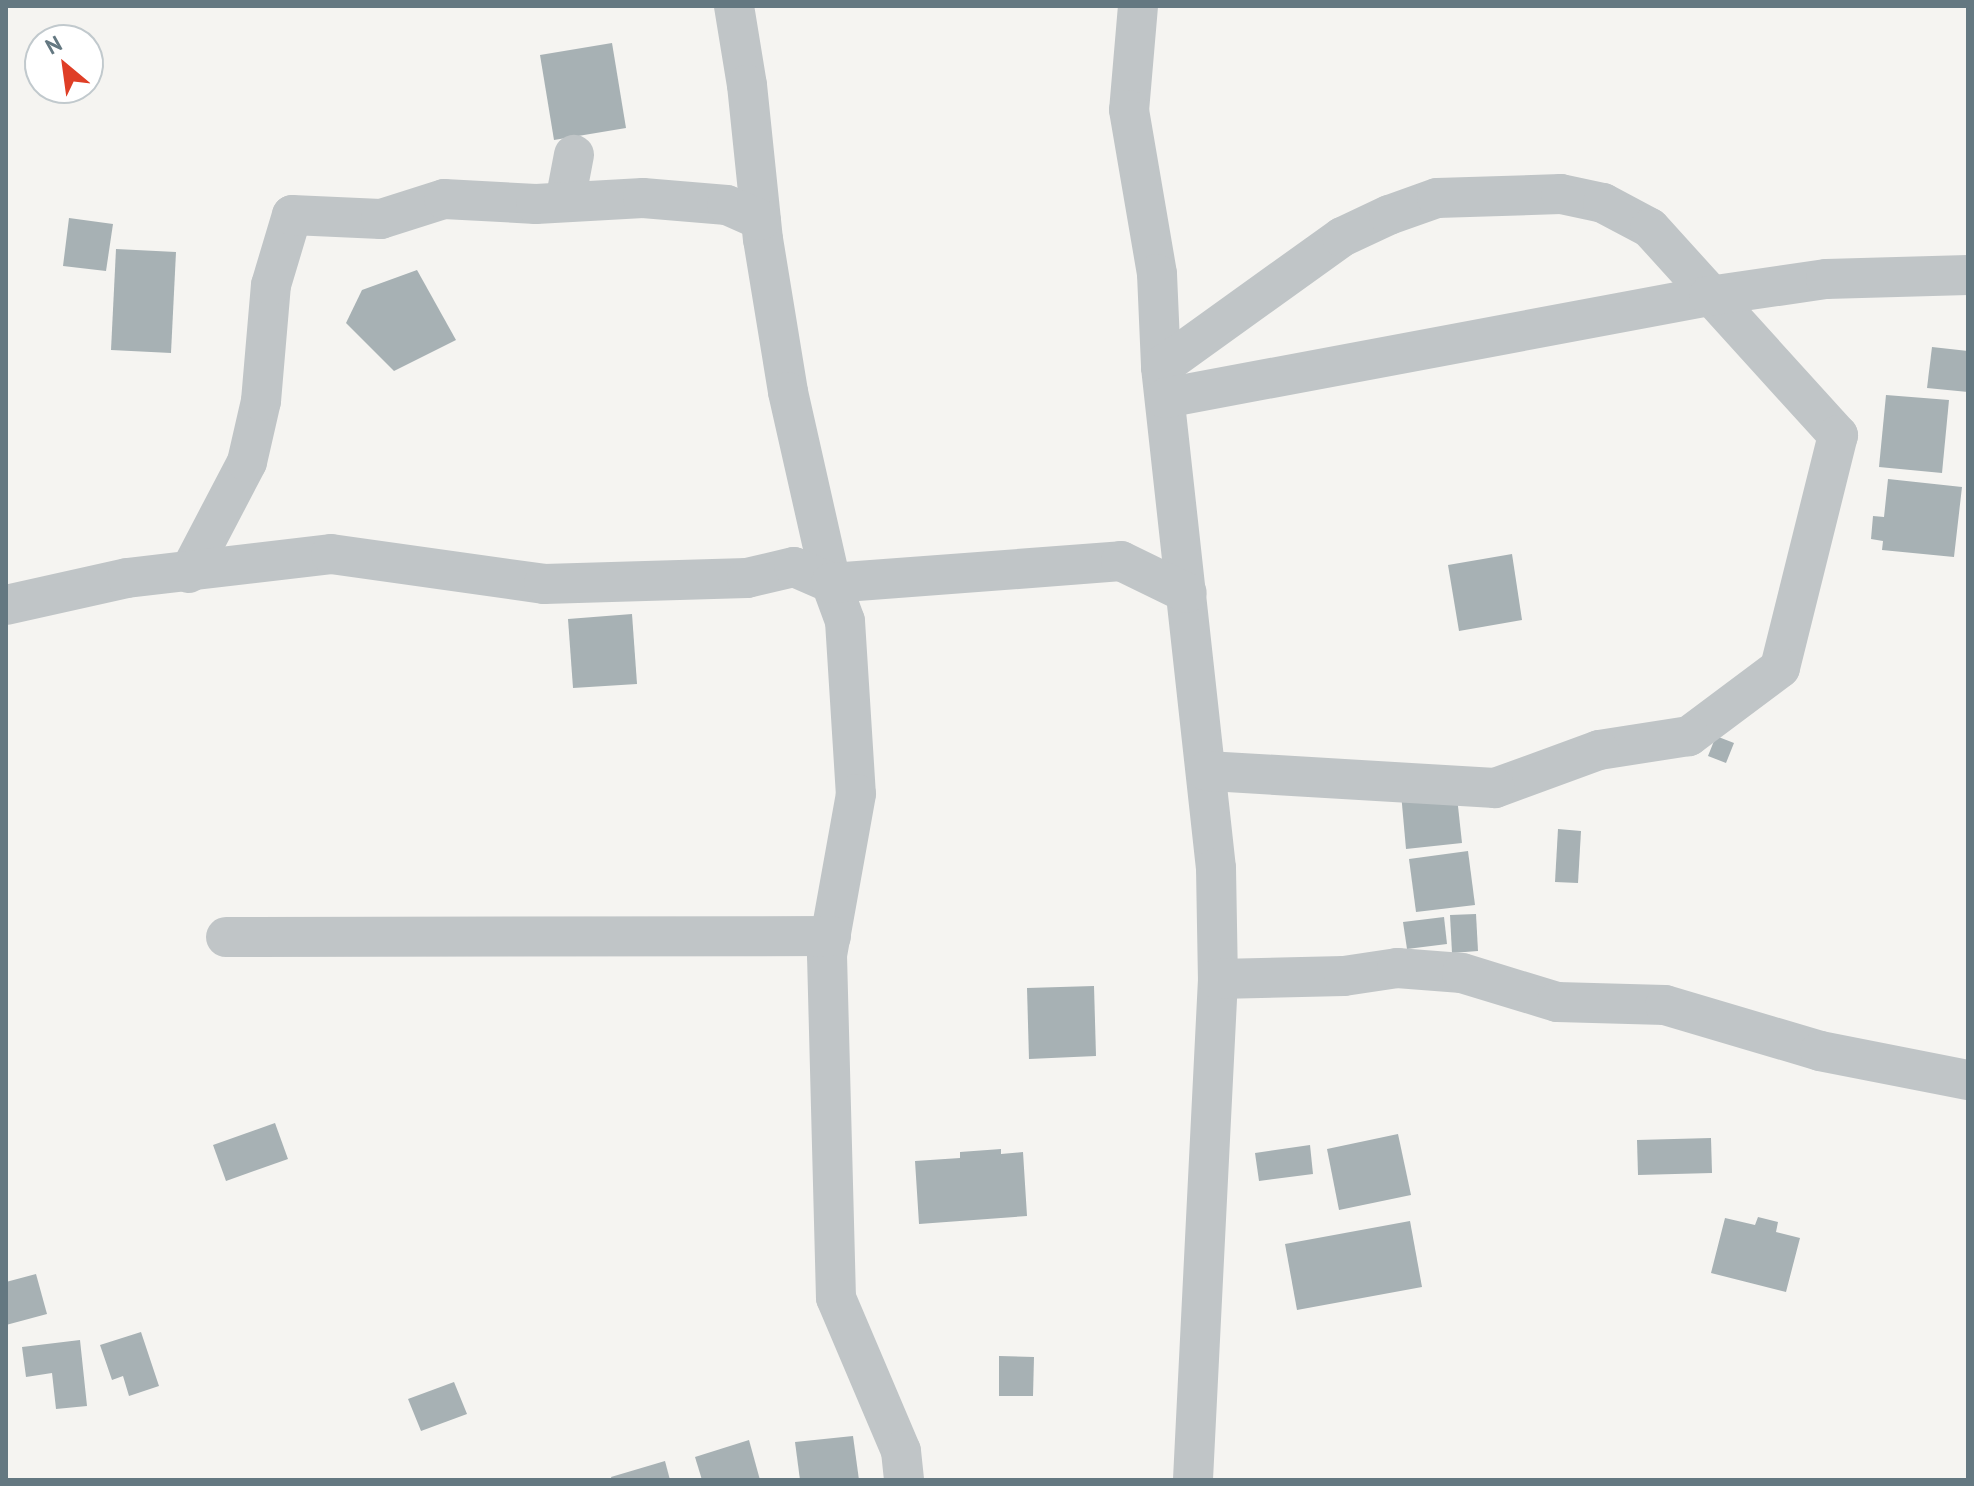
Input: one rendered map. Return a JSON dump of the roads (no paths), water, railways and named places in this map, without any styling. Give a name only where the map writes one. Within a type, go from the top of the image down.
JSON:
[{"type":"street","points":[[734,6],[747,85],[761,220],[788,392],[831,583],[845,621],[856,794],[827,955],[836,1298],[901,1451],[904,1480]]},
{"type":"street","points":[[1138,6],[1129,110],[1157,274],[1163,382],[1216,868],[1218,979],[1193,1480]]},
{"type":"street","points":[[565,202],[574,155]]},
{"type":"street","points":[[1163,382],[1342,237],[1389,215],[1437,198],[1561,194],[1603,203],[1650,228],[1838,435],[1780,668],[1689,736],[1599,750],[1495,788],[1206,771]]},
{"type":"street","points":[[189,573],[247,462],[261,401],[271,285],[292,215],[381,219],[444,199],[565,202],[643,198],[727,205],[761,220]]},
{"type":"street","points":[[1163,382],[1826,279],[1968,275]]},
{"type":"street","points":[[6,605],[127,578],[331,554],[544,584],[747,578],[794,567],[831,583],[1121,561],[1187,593]]},
{"type":"street","points":[[226,937],[831,936]]},
{"type":"street","points":[[1218,979],[1344,976],[1397,968],[1462,973],[1557,1002],[1665,1005],[1820,1051],[1968,1080]]}]
